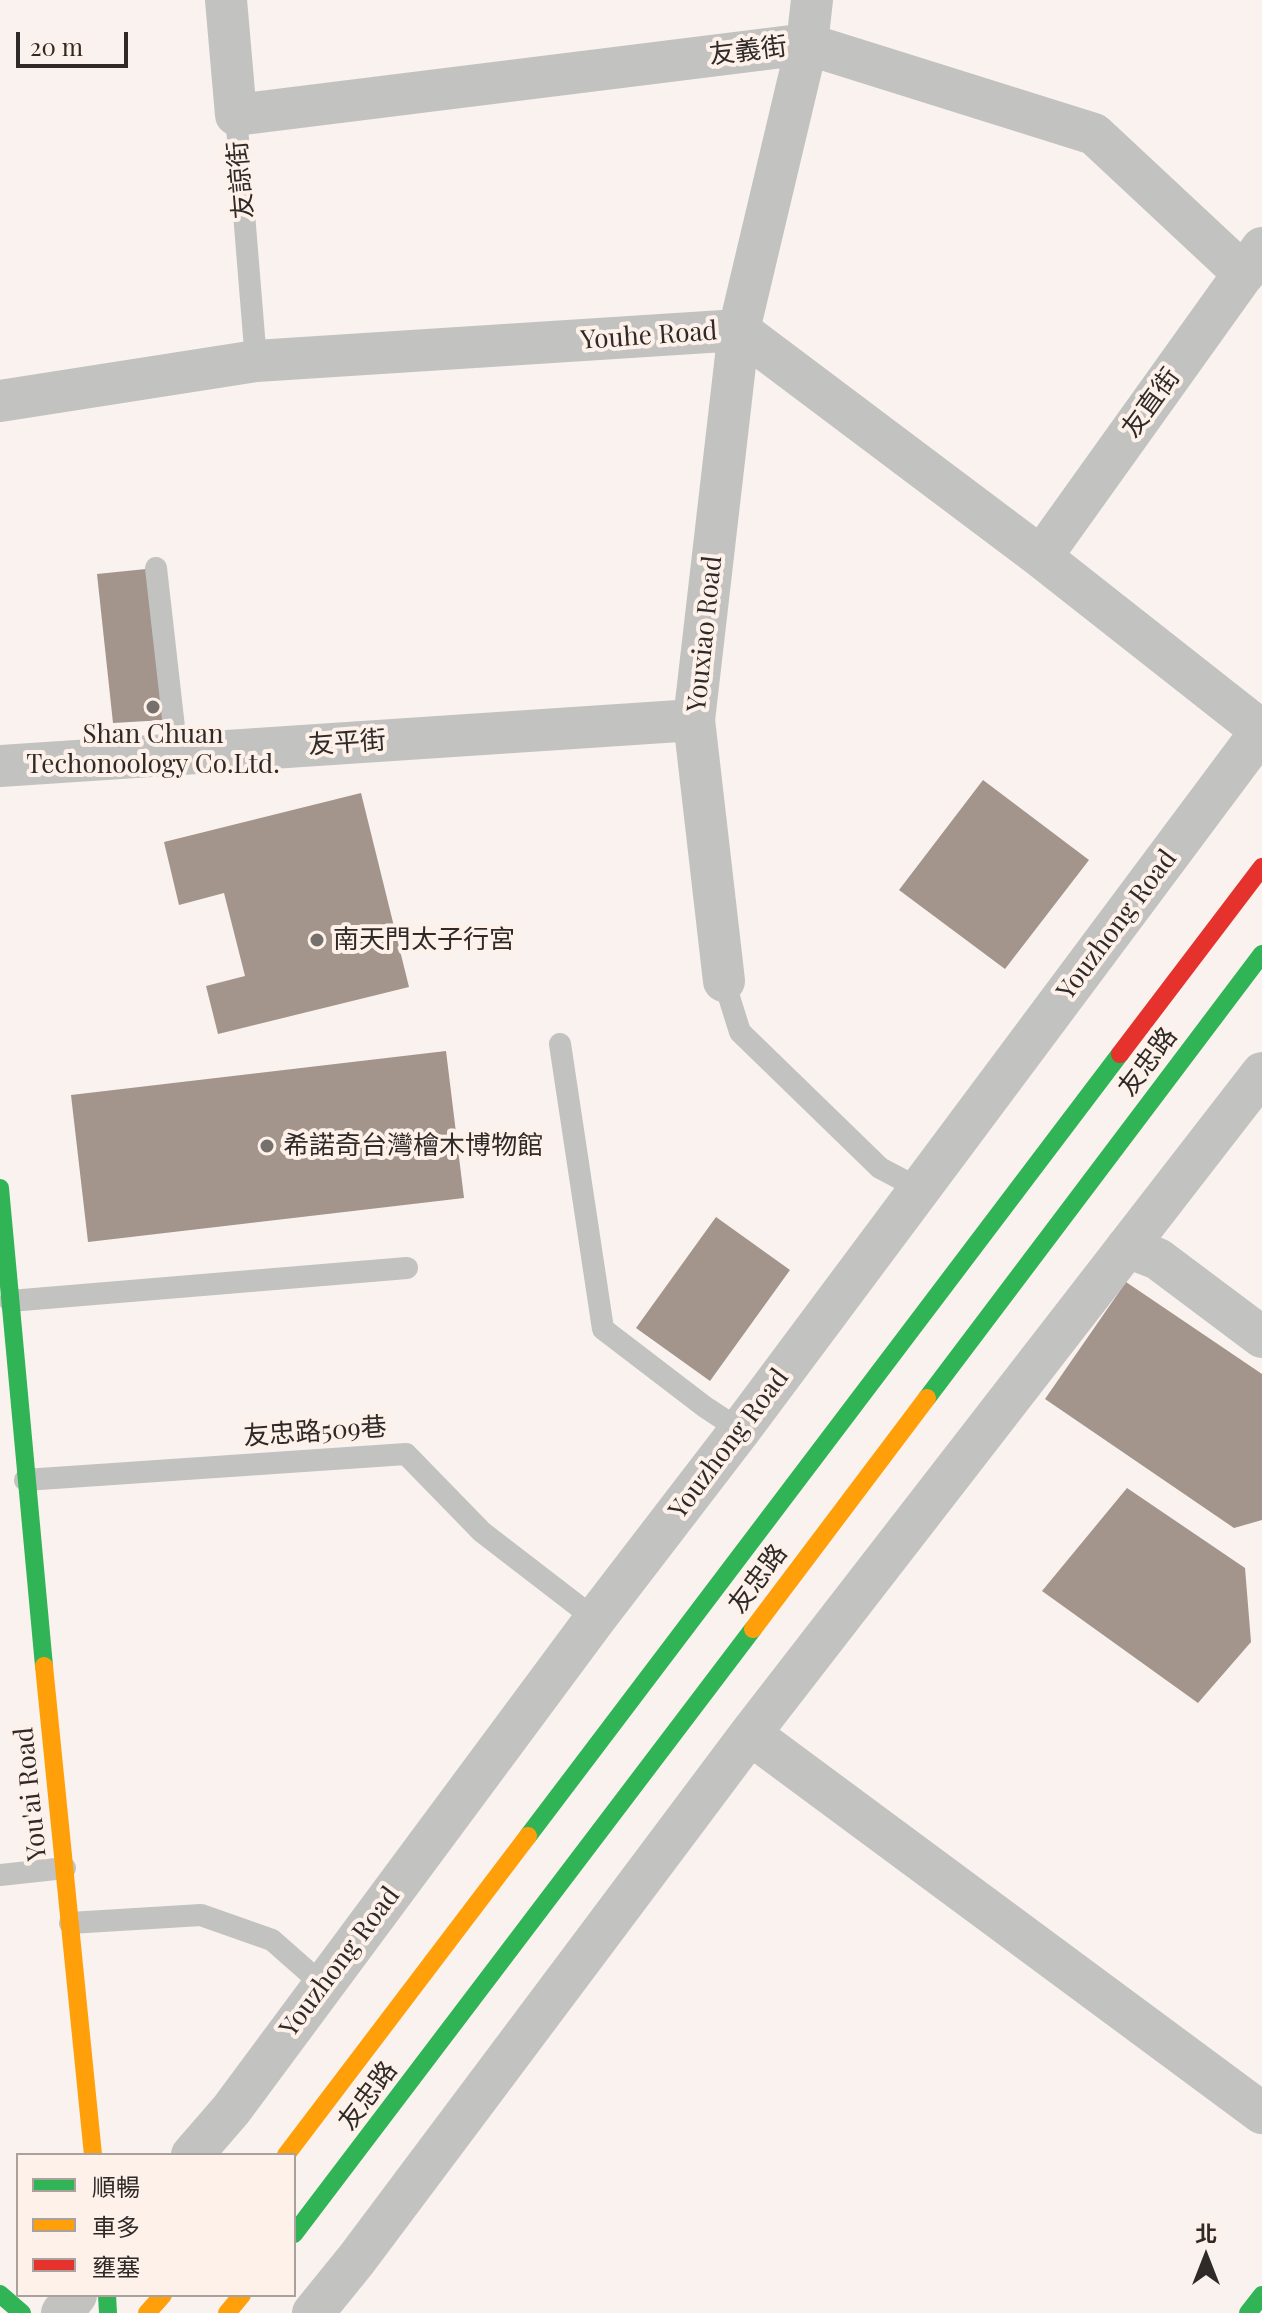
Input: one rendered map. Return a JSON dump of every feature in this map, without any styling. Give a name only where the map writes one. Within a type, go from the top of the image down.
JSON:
[{"type":"street","name":"友諒街","points":[[226,0],[236,115]]},
{"type":"street","name":"Youxiao Road","points":[[724,981],[694,720],[739,330],[807,44],[812,0]]},
{"type":"street","name":"友義街","points":[[236,115],[807,44],[1094,134],[1253,261]]},
{"type":"street","name":"友直街","points":[[1041,557],[1253,261]]},
{"type":"street","name":"Youhe Road","points":[[0,401],[256,361],[739,330],[1041,557],[1262,731]]},
{"type":"street","name":"友平街","points":[[0,766],[694,720]]},
{"type":"street","name":"Youzhong Road","points":[[194,2153],[231,2110],[595,1619],[740,1430],[1262,731]]},
{"type":"street","points":[[288,2153],[1262,867]]},
{"type":"street","name":"友忠路","points":[[296,2232],[1262,954]]},
{"type":"street","points":[[313,2313],[750,1734],[1262,1073]]},
{"type":"street","name":"You'ai Road","points":[[0,1188],[25,1480],[93,2153]]},
{"type":"street","points":[[1127,1247],[1158,1259],[1262,1337]]},
{"type":"street","points":[[750,1734],[1262,2113]]},
{"type":"street","points":[[0,2294],[22,2313]]},
{"type":"street","points":[[1248,2313],[1262,2295]]},
{"type":"street","points":[[62,2313],[74,2297]]},
{"type":"street","points":[[147,2313],[161,2297]]},
{"type":"street","points":[[227,2313],[240,2297]]},
{"type":"lane","name":"友諒街","points":[[236,115],[256,361]]},
{"type":"lane","points":[[156,568],[177,754]]},
{"type":"lane","name":"Youxiao Road","points":[[724,981],[740,1032],[880,1168],[920,1189]]},
{"type":"lane","points":[[560,1044],[603,1329],[740,1430]]},
{"type":"lane","points":[[10,1301],[407,1268]]},
{"type":"lane","name":"友忠路509巷","points":[[25,1480],[406,1454],[482,1532],[595,1619]]},
{"type":"lane","points":[[0,1875],[65,1868]]},
{"type":"lane","points":[[70,1923],[201,1915],[272,1940],[323,1985]]},
{"type":"building","points":[[146,569],[165,720],[113,723],[97,574]]},
{"type":"building","points":[[983,780],[1089,860],[1005,969],[899,890]]},
{"type":"building","name":"南天門太子行宮","points":[[361,793],[409,987],[218,1034],[206,986],[245,976],[224,893],[179,905],[164,842]]},
{"type":"building","name":"希諾奇台灣檜木博物館","points":[[446,1051],[464,1198],[88,1242],[71,1095]]},
{"type":"building","points":[[716,1217],[790,1270],[710,1381],[636,1328]]},
{"type":"building","points":[[1126,1282],[1262,1374],[1262,1520],[1234,1528],[1045,1399]]},
{"type":"building","points":[[1127,1488],[1245,1568],[1251,1642],[1198,1703],[1042,1591]]},
{"type":"traffic: fast","points":[[927,1398],[1262,954]]},
{"type":"traffic: fast","points":[[528,1836],[1120,1054]]},
{"type":"traffic: fast","points":[[0,1188],[44,1666]]},
{"type":"traffic: fast","points":[[296,2231],[753,1629]]},
{"type":"traffic: fast","points":[[0,2294],[22,2313]]},
{"type":"traffic: fast","points":[[1248,2313],[1262,2295]]},
{"type":"traffic: fast","points":[[107,2297],[108,2313]]},
{"type":"traffic: slow","points":[[753,1629],[927,1398]]},
{"type":"traffic: slow","points":[[44,1666],[93,2153]]},
{"type":"traffic: slow","points":[[288,2153],[528,1836]]},
{"type":"traffic: slow","points":[[147,2313],[161,2297]]},
{"type":"traffic: slow","points":[[227,2313],[240,2297]]},
{"type":"traffic: jam","points":[[1120,1054],[1262,867]]},
{"type":"place","name":"Shan Chuan Techonoology Co.Ltd.","points":[[153,707]]},
{"type":"place","name":"南天門太子行宮","points":[[317,940]]},
{"type":"place","name":"希諾奇台灣檜木博物館","points":[[267,1146]]}]
